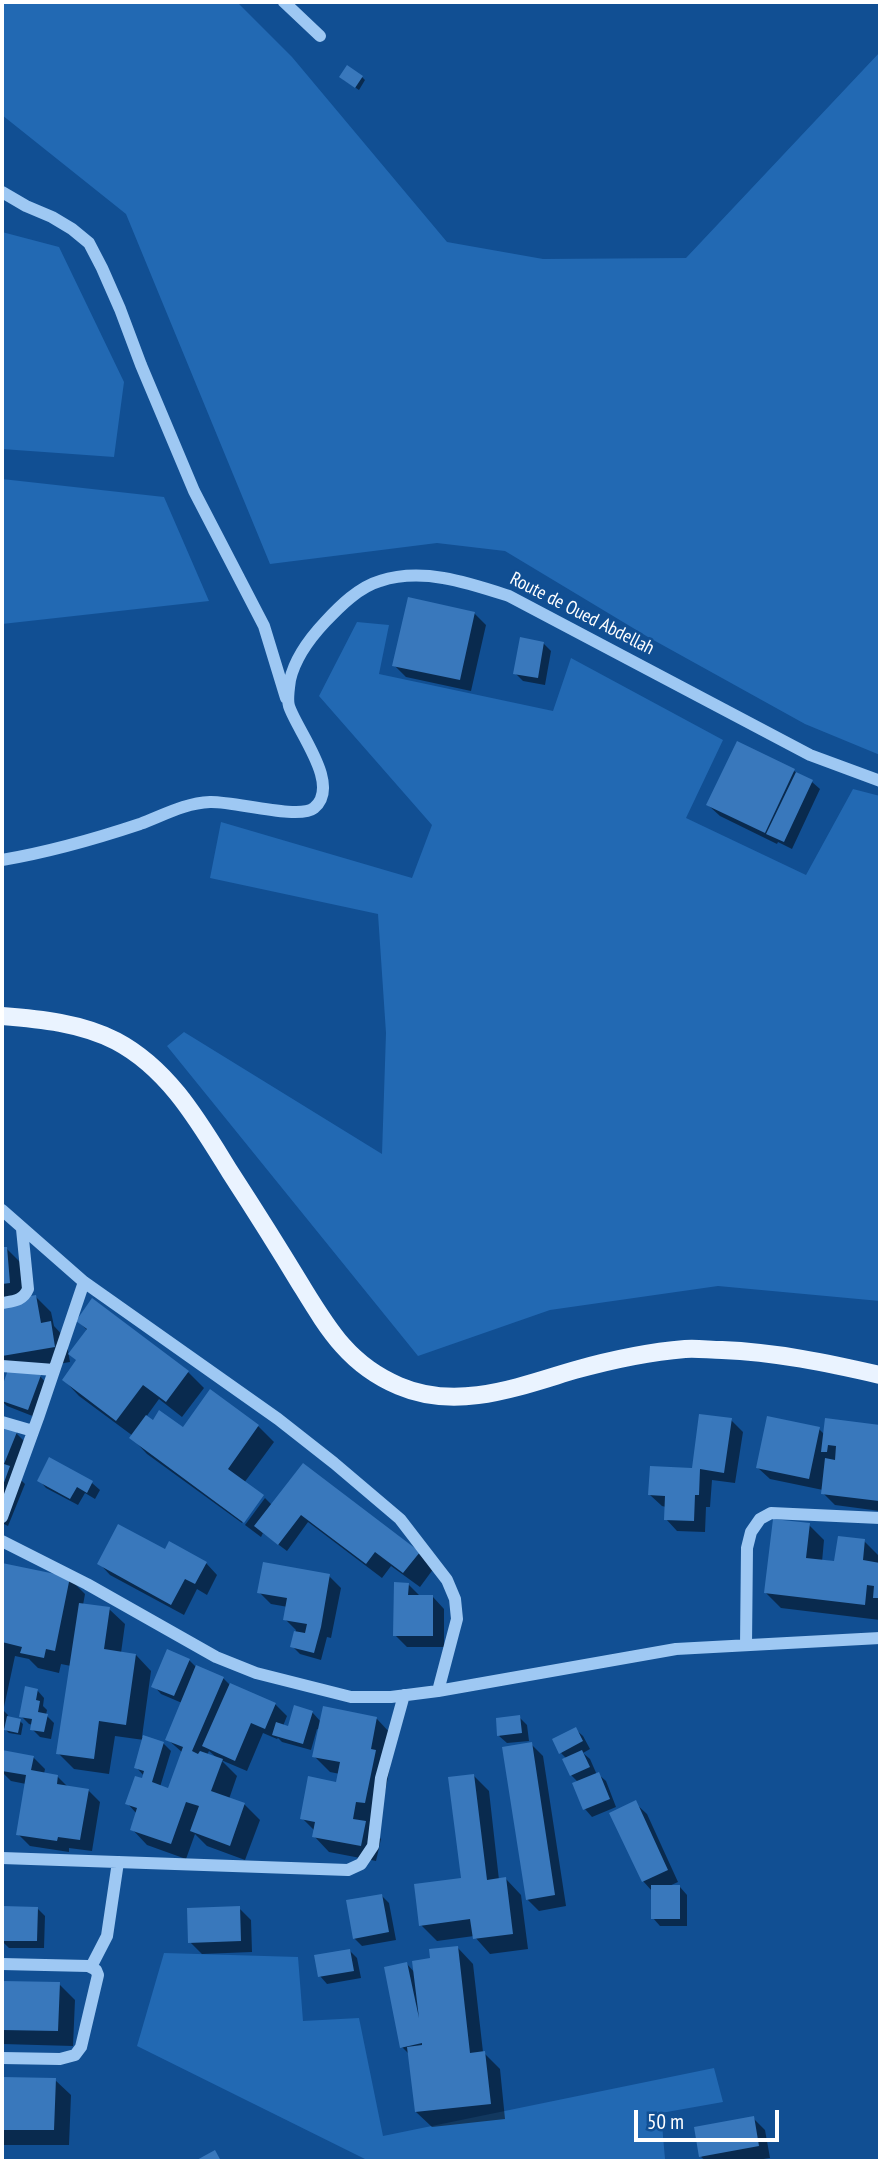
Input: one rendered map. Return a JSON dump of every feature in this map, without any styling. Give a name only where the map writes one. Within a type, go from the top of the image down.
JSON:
[{"type":"main road","points":[[2,1016],[78,1027],[115,1041],[144,1060],[174,1089],[201,1126],[328,1329],[356,1362],[399,1386],[432,1396],[472,1397],[516,1388],[625,1358],[687,1349],[747,1351],[880,1374]]},
{"type":"street","points":[[284,2],[320,36]]},
{"type":"street","points":[[2,192],[52,217],[89,243],[120,309],[194,491],[264,626],[288,705],[322,778],[321,800],[314,809],[303,813],[234,803],[192,803],[72,845],[2,860]]},
{"type":"street","name":"Route de Oued Abdellah","points":[[288,705],[290,680],[299,656],[339,607],[379,581],[403,577],[438,577],[470,583],[509,596],[810,755],[880,781]]},
{"type":"street","points":[[2,1210],[84,1282],[278,1419],[400,1519],[446,1580],[455,1599],[457,1619],[438,1691]]},
{"type":"street","points":[[2,1303],[20,1300],[28,1289],[23,1229]]},
{"type":"street","points":[[2,1517],[84,1282]]},
{"type":"street","points":[[2,1366],[54,1370]]},
{"type":"street","points":[[2,1422],[33,1431]]},
{"type":"street","points":[[746,1644],[747,1548],[751,1531],[760,1518],[771,1513],[880,1518]]},
{"type":"street","points":[[2,1541],[87,1584],[216,1657],[256,1673],[351,1697],[438,1691],[676,1648],[880,1638]]},
{"type":"street","points":[[2,1857],[348,1870],[361,1864],[373,1846],[381,1778],[404,1695]]},
{"type":"street","points":[[91,1967],[107,1936],[118,1862]]},
{"type":"street","points":[[2,1964],[91,1967],[98,1975],[81,2047],[75,2056],[60,2059],[2,2058]]},
{"type":"shaded area","points":[[2,2],[237,2],[292,57],[447,242],[543,259],[686,258],[880,52],[880,755],[805,724],[648,637],[505,551],[437,543],[270,564],[126,214],[2,115]]},
{"type":"shaded area","points":[[2,232],[59,247],[124,382],[114,457],[2,449]]},
{"type":"shaded area","points":[[2,479],[164,497],[209,601],[2,624]]},
{"type":"shaded area","points":[[357,622],[389,625],[379,674],[553,711],[571,658],[723,740],[686,818],[806,875],[853,789],[880,796],[880,1301],[718,1286],[550,1310],[418,1356],[167,1046],[184,1032],[382,1154],[386,1033],[378,914],[210,878],[221,822],[412,878],[432,825],[319,696]]},
{"type":"shaded area","points":[[164,1953],[298,1957],[303,2021],[359,2018],[383,2136],[714,2068],[723,2102],[661,2113],[665,2159],[654,2161],[369,2161],[137,2046]]},
{"type":"building","points":[[347,65],[363,76],[355,88],[339,77]]},
{"type":"building","points":[[408,597],[475,612],[460,680],[392,666]]},
{"type":"building","points":[[520,637],[544,642],[538,678],[513,674]]},
{"type":"building","points":[[737,741],[795,769],[765,833],[706,805]]},
{"type":"building","points":[[796,772],[813,780],[784,842],[766,834]]},
{"type":"building","points":[[2,1247],[7,1247],[10,1283],[2,1284]]},
{"type":"building","points":[[36,1295],[41,1323],[51,1321],[55,1347],[2,1356],[2,1301]]},
{"type":"building","points":[[92,1298],[189,1371],[166,1402],[143,1385],[116,1421],[62,1380],[76,1360],[68,1354],[87,1329],[76,1321]]},
{"type":"building","points":[[10,1364],[41,1375],[28,1410],[2,1401],[2,1387]]},
{"type":"building","points":[[210,1389],[259,1425],[228,1469],[264,1495],[244,1523],[129,1438],[146,1415],[153,1420],[159,1410],[183,1427]]},
{"type":"building","points":[[699,1414],[732,1418],[724,1473],[700,1469],[694,1521],[664,1520],[665,1496],[648,1495],[650,1466],[692,1468]]},
{"type":"building","points":[[767,1416],[820,1427],[809,1479],[756,1468]]},
{"type":"building","points":[[825,1418],[880,1425],[879,1501],[821,1494],[825,1458],[835,1460],[836,1446],[828,1445],[827,1452],[821,1452]]},
{"type":"building","points":[[2,1425],[17,1432],[4,1464],[10,1466],[2,1488]]},
{"type":"building","points":[[49,1457],[93,1481],[87,1493],[77,1487],[70,1499],[37,1481]]},
{"type":"building","points":[[303,1463],[420,1552],[403,1573],[375,1552],[366,1564],[301,1515],[278,1545],[254,1526]]},
{"type":"building","points":[[773,1519],[810,1523],[806,1558],[834,1561],[838,1536],[865,1539],[863,1560],[880,1563],[880,1598],[873,1598],[874,1586],[867,1585],[865,1605],[764,1593]]},
{"type":"building","points":[[118,1524],[165,1549],[169,1541],[207,1562],[195,1584],[185,1579],[171,1605],[97,1564]]},
{"type":"building","points":[[263,1562],[330,1574],[314,1653],[290,1647],[294,1631],[305,1633],[307,1624],[283,1620],[287,1598],[257,1593]]},
{"type":"building","points":[[2,1563],[70,1577],[55,1651],[46,1649],[44,1658],[20,1653],[22,1647],[2,1642]]},
{"type":"building","points":[[394,1582],[409,1583],[408,1595],[433,1595],[433,1636],[393,1636]]},
{"type":"building","points":[[79,1603],[110,1607],[104,1649],[136,1654],[126,1725],[99,1721],[94,1759],[56,1754]]},
{"type":"building","points":[[167,1649],[190,1659],[174,1696],[151,1687]]},
{"type":"building","points":[[196,1665],[224,1677],[192,1751],[223,1759],[211,1791],[245,1803],[230,1846],[190,1831],[199,1806],[186,1802],[171,1844],[130,1830],[137,1808],[125,1804],[135,1776],[142,1778],[144,1771],[134,1768],[143,1735],[164,1742],[152,1782],[168,1788],[183,1747],[165,1740]]},
{"type":"building","points":[[230,1683],[276,1703],[265,1729],[251,1723],[235,1761],[202,1746]]},
{"type":"building","points":[[25,1686],[38,1689],[38,1712],[48,1714],[44,1732],[30,1730],[32,1719],[19,1717]]},
{"type":"building","points":[[294,1705],[313,1711],[303,1744],[272,1735],[276,1722],[288,1726]]},
{"type":"building","points":[[323,1706],[377,1717],[371,1749],[376,1750],[365,1803],[356,1802],[353,1819],[366,1821],[361,1846],[312,1837],[315,1822],[300,1819],[308,1776],[336,1782],[340,1762],[312,1757]]},
{"type":"building","points":[[520,1715],[522,1733],[497,1736],[496,1718]]},
{"type":"building","points":[[7,1716],[21,1719],[18,1733],[4,1730]]},
{"type":"building","points":[[576,1727],[583,1741],[559,1754],[552,1739]]},
{"type":"building","points":[[532,1742],[555,1895],[526,1900],[502,1747]]},
{"type":"building","points":[[2,1750],[34,1756],[31,1770],[58,1775],[57,1784],[89,1789],[80,1840],[58,1837],[57,1841],[16,1835],[26,1775],[2,1771]]},
{"type":"building","points":[[582,1750],[590,1767],[570,1776],[562,1759]]},
{"type":"building","points":[[599,1772],[610,1799],[583,1810],[572,1783]]},
{"type":"building","points":[[474,1774],[487,1880],[506,1877],[513,1934],[473,1939],[470,1919],[419,1926],[414,1884],[461,1878],[448,1777]]},
{"type":"building","points":[[636,1800],[668,1870],[642,1882],[609,1813]]},
{"type":"building","points":[[651,1885],[680,1885],[680,1919],[651,1919]]},
{"type":"building","points":[[382,1894],[389,1932],[353,1939],[346,1900]]},
{"type":"building","points":[[2,1906],[38,1907],[37,1941],[2,1941]]},
{"type":"building","points":[[240,1906],[241,1941],[188,1943],[187,1908]]},
{"type":"building","points":[[458,1946],[470,2053],[485,2051],[491,2104],[415,2112],[407,2047],[422,2043],[400,2048],[384,1967],[407,1962],[419,2018],[412,1961],[430,1958],[429,1949]]},
{"type":"building","points":[[350,1949],[354,1971],[318,1977],[314,1955]]},
{"type":"building","points":[[2,1981],[60,1982],[58,2031],[2,2030]]},
{"type":"building","points":[[2,2077],[56,2078],[54,2130],[2,2130]]},
{"type":"building","points":[[754,2116],[759,2146],[699,2157],[694,2127]]},
{"type":"building","points":[[215,2150],[221,2161],[195,2161]]}]
